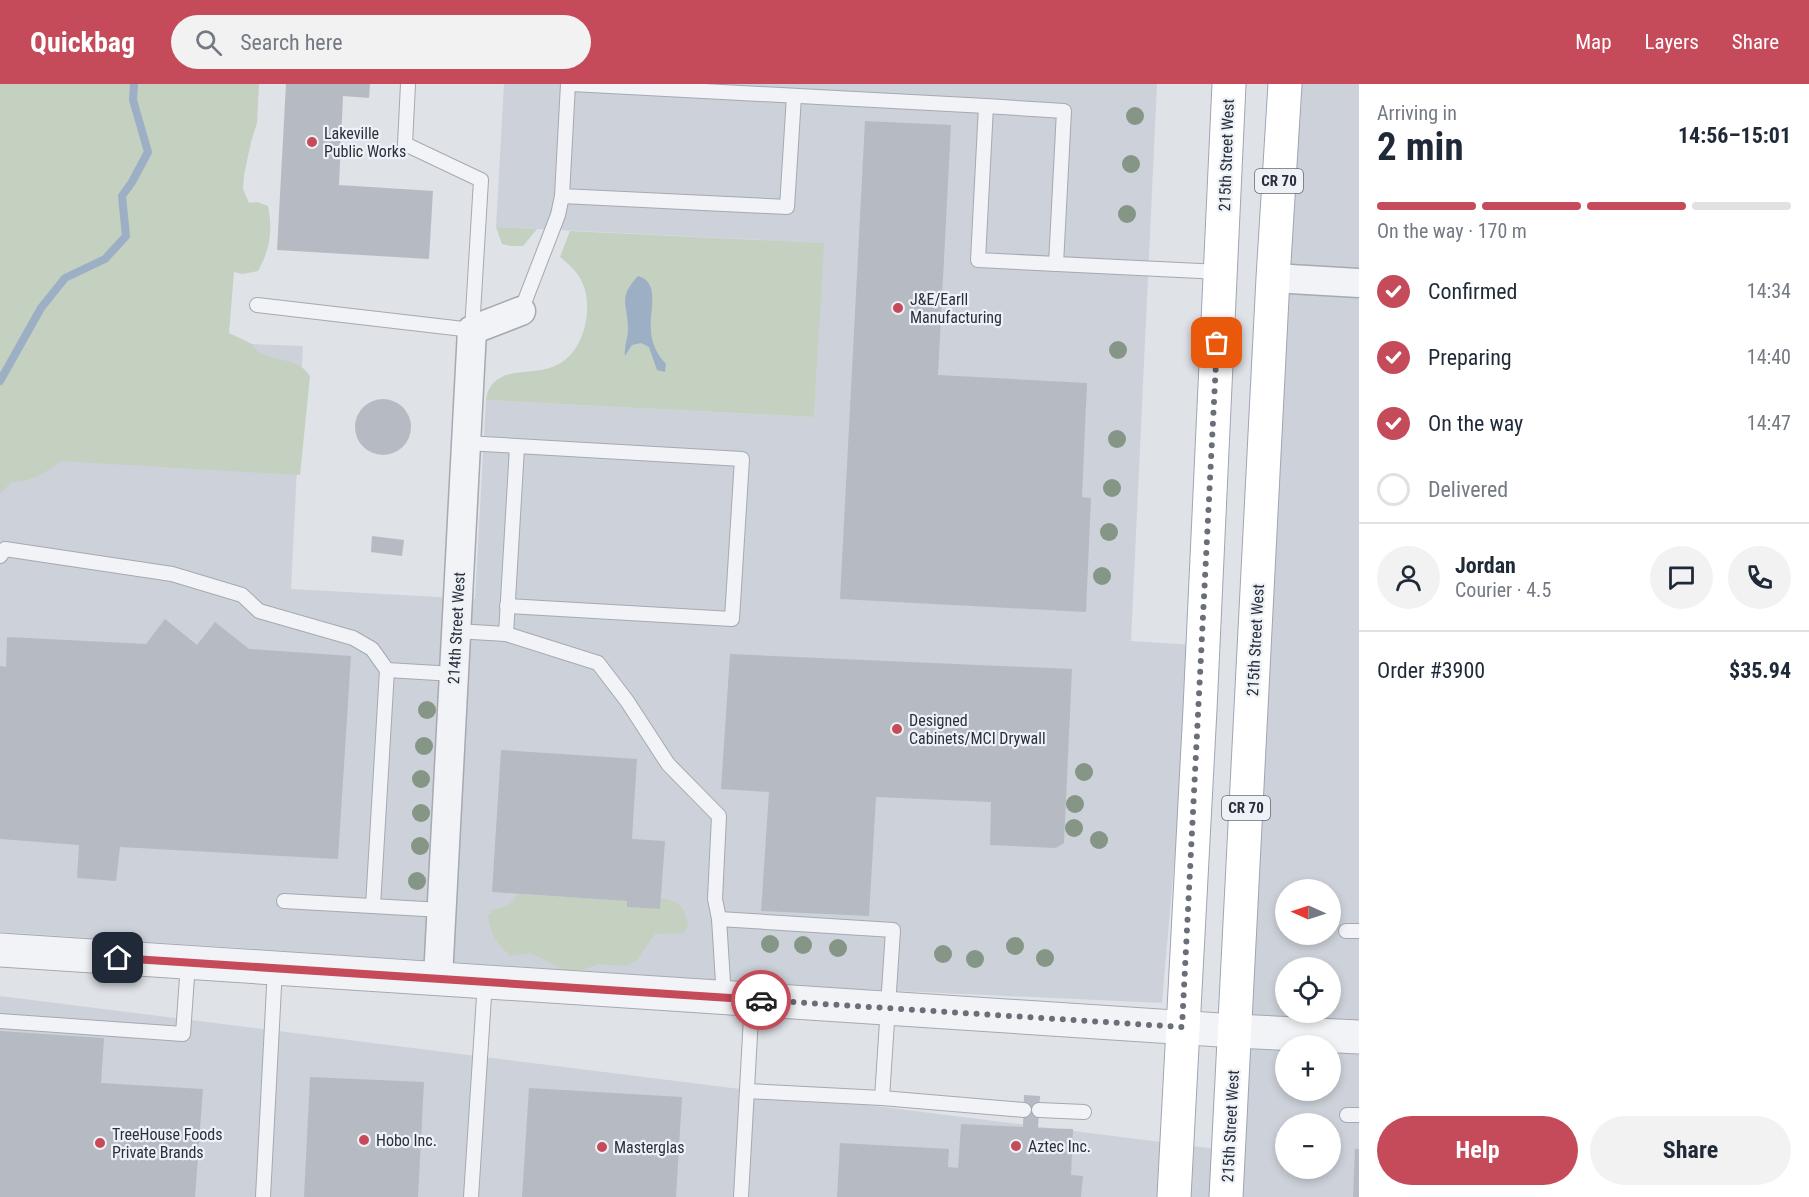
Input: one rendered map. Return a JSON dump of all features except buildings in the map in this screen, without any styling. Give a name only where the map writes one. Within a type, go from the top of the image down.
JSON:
[{"type":"main road","name":"215th Street West","points":[[1174,1197],[1229,84]]},
{"type":"main road","name":"215th Street West","points":[[1226,1197],[1285,84]]},
{"type":"street","points":[[1273,278],[1359,283]]},
{"type":"street","points":[[472,330],[521,311]]},
{"type":"street","name":"214th Street West","points":[[438,978],[472,330]]},
{"type":"street","points":[[0,950],[1235,1031],[1359,1037]]},
{"type":"lane","points":[[257,305],[472,330],[481,180],[405,144],[408,84]]},
{"type":"lane","points":[[521,311],[558,215],[570,84],[1064,111],[1056,264]]},
{"type":"lane","points":[[561,196],[787,207],[794,96]]},
{"type":"lane","points":[[986,106],[978,260],[1221,272]]},
{"type":"lane","points":[[466,443],[742,459],[732,619],[507,606]]},
{"type":"lane","points":[[506,634],[517,447]]},
{"type":"lane","points":[[0,556],[5,549],[172,573],[242,595],[258,611],[353,638],[372,649],[387,670],[374,906]]},
{"type":"lane","points":[[456,631],[506,634],[598,663],[627,701],[668,764],[718,816],[715,899],[738,998],[747,1091],[741,1197]]},
{"type":"lane","points":[[387,670],[454,674]]},
{"type":"lane","points":[[284,901],[442,910]]},
{"type":"lane","points":[[719,919],[893,930],[882,1098]]},
{"type":"lane","points":[[0,1022],[183,1034],[188,963]]},
{"type":"lane","points":[[263,1197],[275,968]]},
{"type":"lane","points":[[471,1197],[485,981]]},
{"type":"lane","points":[[747,1091],[882,1098],[1024,1110]]},
{"type":"lane","points":[[1039,1110],[1084,1112]]},
{"type":"shaded area","points":[[504,84],[1157,84],[1131,641],[1193,645],[1162,1003],[855,989],[0,932],[0,452],[55,337],[303,346],[291,589],[475,599],[486,400],[814,417],[823,243],[496,227]]},
{"type":"shaded area","points":[[1292,84],[1359,84],[1359,1197],[0,1197],[0,996],[1240,1152]]},
{"type":"green space","points":[[0,84],[259,84],[257,123],[244,175],[243,189],[249,203],[257,202],[268,206],[269,240],[258,271],[242,274],[234,272],[229,333],[252,344],[264,355],[297,364],[310,376],[300,475],[61,461],[38,476],[11,482],[0,494]]},
{"type":"green space","points":[[496,227],[537,229],[523,246],[511,246],[502,244]]},
{"type":"green space","points":[[570,231],[824,243],[814,417],[486,400],[487,393],[494,382],[506,375],[541,370],[564,361],[572,353],[583,334],[587,311],[585,290],[572,267],[560,257]]},
{"type":"green space","points":[[518,894],[627,901],[627,907],[660,909],[661,898],[677,903],[683,909],[688,925],[684,933],[655,934],[636,961],[625,966],[599,964],[581,970],[564,970],[531,953],[510,956],[493,937],[488,916],[494,909],[508,905]]},
{"type":"water","points":[[638,276],[645,279],[652,291],[651,335],[660,357],[666,364],[665,372],[657,370],[649,347],[641,343],[632,345],[625,356],[628,320],[625,301],[628,290]]},
{"type":"waterway","points":[[0,381],[41,308],[65,278],[105,259],[126,236],[122,196],[148,152],[133,100],[134,84]]},
{"type":"way so far","points":[[761,1000],[1182,1027],[1217,343]]},
{"type":"place","name":"Lakeville Public Works","points":[[312,142]]},
{"type":"place","name":"J&E/Earll Manufacturing","points":[[898,308]]},
{"type":"place","name":"Designed Cabinets/MCI Drywall","points":[[897,729]]},
{"type":"place","name":"Hobo Inc.","points":[[364,1140]]},
{"type":"place","name":"TreeHouse Foods Private Brands","points":[[100,1143]]},
{"type":"place","name":"Aztec Inc.","points":[[1016,1146]]},
{"type":"place","name":"Masterglas","points":[[602,1147]]},
{"type":"route","points":[[118,958],[761,1000]]}]
